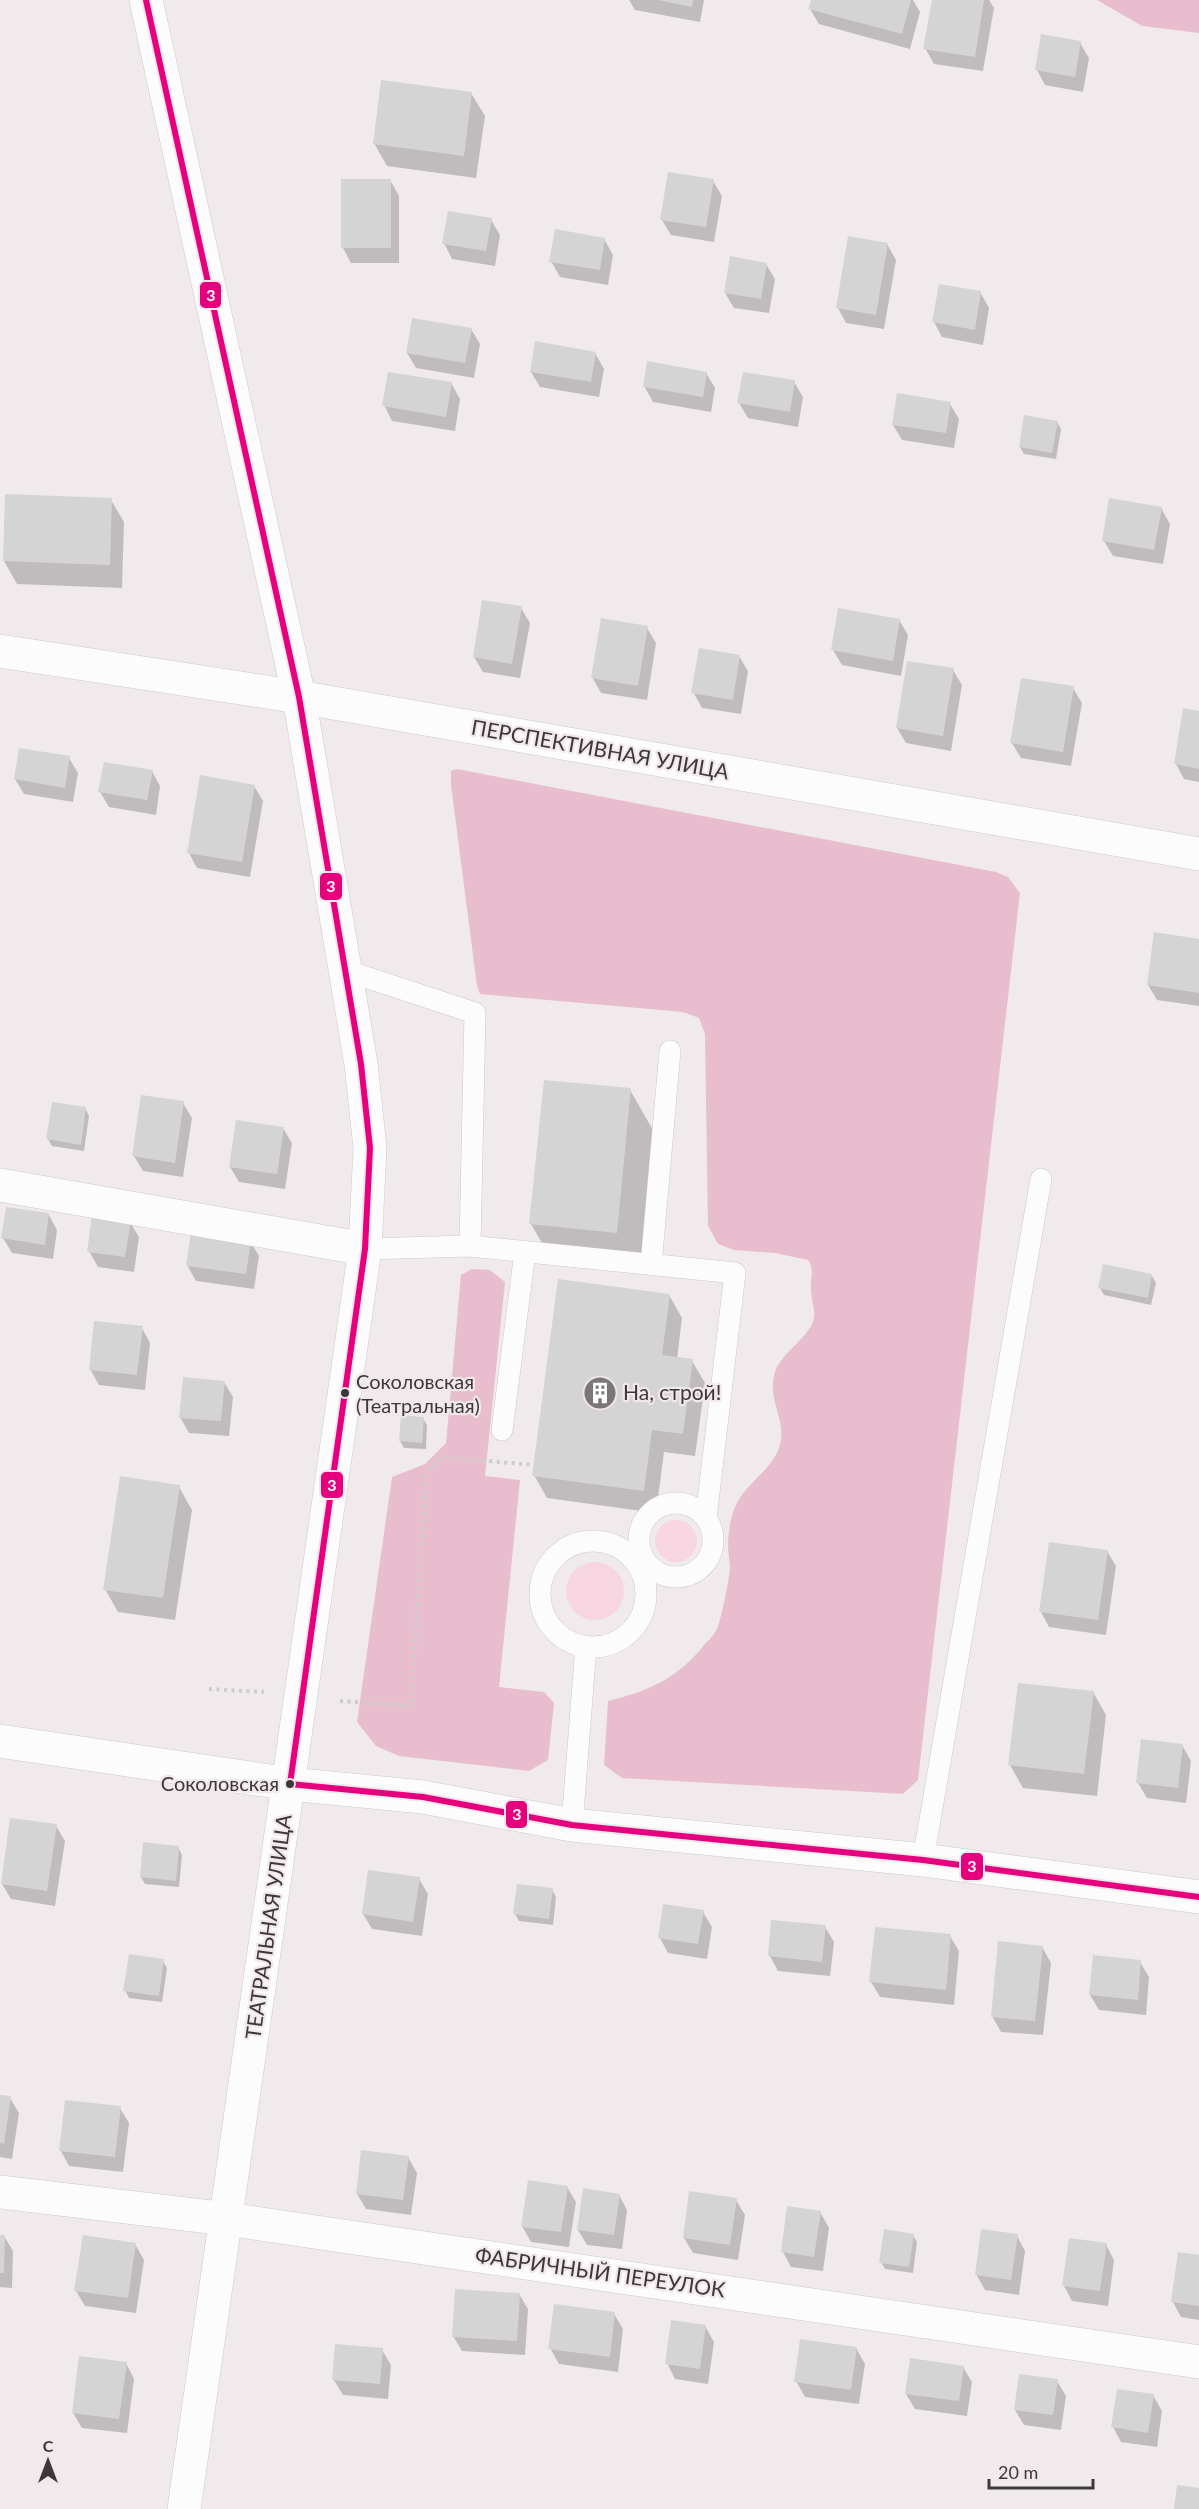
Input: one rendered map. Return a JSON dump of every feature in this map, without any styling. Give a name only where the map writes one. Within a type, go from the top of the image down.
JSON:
[{"type":"street","name":"ТЕАТРАЛЬНАЯ УЛИЦА","points":[[146,0],[299,697],[361,1064],[370,1148],[365,1249],[290,1784],[184,2509]]},
{"type":"street","name":"ПЕРСПЕКТИВНАЯ УЛИЦА","points":[[0,651],[299,697],[1199,854]]},
{"type":"street","points":[[0,1185],[365,1249]]},
{"type":"street","points":[[0,1741],[290,1784],[423,1797],[572,1825],[923,1860],[1199,1897]]},
{"type":"street","name":"ФАБРИЧНЫЙ ПЕРЕУЛОК","points":[[0,2192],[227,2218],[1199,2361]]},
{"type":"lane","points":[[344,970],[475,1013],[470,1246]]},
{"type":"lane","points":[[651,1265],[670,1051]]},
{"type":"lane","points":[[923,1860],[1041,1179]]},
{"type":"lane","points":[[365,1249],[470,1246],[735,1273],[706,1518]]},
{"type":"lane","points":[[502,1430],[525,1252]]},
{"type":"lane","points":[[646,1599],[696,1571],[711,1552],[713,1541],[706,1518],[687,1504],[669,1504],[652,1511],[644,1520],[639,1544],[642,1556],[650,1566],[666,1575],[684,1576]]},
{"type":"lane","points":[[597,1541],[621,1548],[639,1566],[645,1582],[646,1599],[641,1616],[626,1635],[611,1644],[586,1646],[569,1641],[554,1630],[541,1606],[540,1588],[545,1571],[562,1550],[579,1543],[597,1541]]},
{"type":"lane","points":[[572,1825],[586,1646]]},
{"type":"path","points":[[340,1701],[411,1706],[426,1472],[442,1457],[534,1465]]},
{"type":"path","points":[[209,1689],[264,1692]]},
{"type":"shaded area","points":[[1097,0],[1199,0],[1199,33],[1142,26]]},
{"type":"shaded area","points":[[457,769],[996,872],[1008,877],[1020,893],[918,1780],[903,1794],[622,1778],[604,1765],[608,1701],[650,1688],[673,1675],[716,1631],[729,1574],[728,1542],[733,1514],[738,1500],[773,1459],[781,1439],[773,1391],[775,1372],[783,1358],[808,1331],[814,1317],[811,1267],[808,1260],[775,1253],[734,1250],[718,1244],[708,1226],[705,1034],[699,1018],[683,1012],[480,994],[477,986],[451,785],[451,771]]},
{"type":"shaded area","points":[[472,1269],[490,1270],[505,1282],[485,1476],[520,1480],[499,1687],[544,1692],[554,1703],[548,1760],[529,1771],[399,1756],[376,1746],[357,1722],[392,1477],[425,1464],[446,1443],[461,1275]]},
{"type":"shaded area","points":[[676,1520],[691,1526],[697,1541],[691,1556],[676,1562],[661,1556],[655,1541],[661,1526]]},
{"type":"shaded area","points":[[595,1562],[611,1567],[619,1575],[624,1591],[619,1607],[611,1615],[595,1620],[579,1615],[571,1607],[566,1591],[571,1575],[579,1567]]},
{"type":"building","points":[[658,0],[693,0],[692,7]]},
{"type":"building","points":[[811,0],[911,0],[902,34],[808,9]]},
{"type":"building","points":[[932,0],[984,0],[975,57],[923,49]]},
{"type":"building","points":[[1041,34],[1081,41],[1075,77],[1035,70]]},
{"type":"building","points":[[381,80],[472,92],[464,156],[373,144]]},
{"type":"building","points":[[668,172],[714,179],[706,227],[660,220]]},
{"type":"building","points":[[341,179],[391,179],[391,248],[341,248]]},
{"type":"building","points":[[448,211],[492,218],[486,251],[442,244]]},
{"type":"building","points":[[555,229],[605,238],[600,270],[549,262]]},
{"type":"building","points":[[848,236],[888,243],[876,315],[836,308]]},
{"type":"building","points":[[730,256],[767,263],[761,299],[724,293]]},
{"type":"building","points":[[939,284],[981,291],[975,330],[932,322]]},
{"type":"building","points":[[412,318],[472,328],[465,363],[406,353]]},
{"type":"building","points":[[535,341],[596,352],[591,382],[530,372]]},
{"type":"building","points":[[647,361],[707,372],[703,397],[643,387]]},
{"type":"building","points":[[388,372],[452,382],[446,417],[382,406]]},
{"type":"building","points":[[743,372],[795,380],[790,412],[737,403]]},
{"type":"building","points":[[897,393],[951,402],[946,433],[892,425]]},
{"type":"building","points":[[1024,415],[1058,421],[1052,453],[1019,447]]},
{"type":"building","points":[[5,494],[112,498],[110,565],[3,561]]},
{"type":"building","points":[[1109,498],[1162,507],[1154,550],[1102,541]]},
{"type":"building","points":[[482,600],[522,606],[512,664],[473,657]]},
{"type":"building","points":[[838,608],[900,619],[893,661],[831,650]]},
{"type":"building","points":[[601,618],[648,626],[638,686],[591,678]]},
{"type":"building","points":[[699,648],[740,655],[733,700],[691,693]]},
{"type":"building","points":[[907,661],[954,668],[943,736],[896,728]]},
{"type":"building","points":[[1021,678],[1074,686],[1063,752],[1010,743]]},
{"type":"building","points":[[1183,708],[1199,711],[1199,769],[1174,764]]},
{"type":"building","points":[[19,748],[70,756],[65,788],[14,779]]},
{"type":"building","points":[[104,762],[153,770],[147,800],[98,792]]},
{"type":"building","points":[[200,775],[255,785],[242,862],[187,853]]},
{"type":"building","points":[[1154,932],[1199,939],[1199,993],[1147,985]]},
{"type":"building","points":[[544,1080],[631,1088],[617,1233],[529,1224]]},
{"type":"building","points":[[141,1095],[184,1101],[175,1163],[132,1156]]},
{"type":"building","points":[[52,1102],[86,1107],[81,1145],[46,1139]]},
{"type":"building","points":[[236,1120],[284,1127],[277,1174],[229,1167]]},
{"type":"building","points":[[6,1207],[49,1213],[45,1245],[1,1238]]},
{"type":"building","points":[[92,1215],[131,1220],[125,1257],[87,1252]]},
{"type":"building","points":[[191,1231],[251,1240],[246,1274],[186,1266]]},
{"type":"building","points":[[1103,1264],[1152,1274],[1148,1298],[1098,1288]]},
{"type":"building","name":"На, строй!","points":[[558,1279],[670,1294],[662,1355],[693,1359],[683,1434],[652,1430],[644,1491],[532,1476]]},
{"type":"building","points":[[94,1321],[143,1326],[137,1375],[89,1370]]},
{"type":"building","points":[[183,1377],[225,1381],[221,1421],[179,1418]]},
{"type":"building","points":[[401,1415],[424,1417],[422,1443],[399,1441]]},
{"type":"building","points":[[120,1476],[180,1485],[163,1598],[103,1590]]},
{"type":"building","points":[[1049,1542],[1108,1550],[1098,1620],[1039,1612]]},
{"type":"building","points":[[1018,1683],[1094,1691],[1084,1774],[1008,1765]]},
{"type":"building","points":[[1141,1739],[1183,1744],[1178,1788],[1136,1783]]},
{"type":"building","points":[[10,1818],[57,1824],[47,1891],[1,1884]]},
{"type":"building","points":[[143,1842],[179,1846],[176,1881],[140,1877]]},
{"type":"building","points":[[368,1870],[420,1877],[413,1922],[362,1914]]},
{"type":"building","points":[[517,1884],[553,1888],[549,1919],[513,1914]]},
{"type":"building","points":[[663,1904],[704,1910],[698,1944],[658,1938]]},
{"type":"building","points":[[771,1920],[826,1925],[822,1962],[768,1956]]},
{"type":"building","points":[[875,1927],[951,1934],[946,1990],[869,1982]]},
{"type":"building","points":[[998,1941],[1043,1946],[1035,2021],[991,2017]]},
{"type":"building","points":[[129,1954],[164,1959],[159,1996],[123,1991]]},
{"type":"building","points":[[1093,1955],[1141,1960],[1138,2000],[1089,1995]]},
{"type":"building","points":[[0,2095],[11,2096],[4,2144],[0,2143]]},
{"type":"building","points":[[65,2100],[121,2106],[115,2157],[59,2151]]},
{"type":"building","points":[[361,2150],[409,2156],[403,2200],[356,2194]]},
{"type":"building","points":[[528,2180],[568,2186],[561,2232],[521,2227]]},
{"type":"building","points":[[583,2188],[620,2194],[614,2235],[577,2230]]},
{"type":"building","points":[[689,2191],[737,2198],[730,2245],[683,2238]]},
{"type":"building","points":[[787,2206],[821,2211],[814,2257],[781,2252]]},
{"type":"building","points":[[884,2229],[914,2234],[909,2267],[879,2263]]},
{"type":"building","points":[[981,2229],[1018,2234],[1011,2280],[975,2275]]},
{"type":"building","points":[[0,2235],[5,2235],[4,2273],[0,2273]]},
{"type":"building","points":[[83,2235],[136,2243],[128,2298],[74,2291]]},
{"type":"building","points":[[1069,2238],[1107,2243],[1100,2291],[1062,2286]]},
{"type":"building","points":[[1178,2252],[1199,2255],[1199,2306],[1171,2302]]},
{"type":"building","points":[[455,2289],[520,2293],[517,2341],[452,2337]]},
{"type":"building","points":[[554,2304],[615,2312],[610,2357],[548,2349]]},
{"type":"building","points":[[671,2320],[706,2325],[700,2369],[665,2364]]},
{"type":"building","points":[[800,2339],[857,2347],[851,2390],[794,2382]]},
{"type":"building","points":[[335,2344],[383,2348],[380,2384],[332,2380]]},
{"type":"building","points":[[79,2356],[127,2362],[119,2419],[72,2413]]},
{"type":"building","points":[[910,2358],[964,2366],[959,2401],[905,2394]]},
{"type":"building","points":[[1019,2374],[1058,2379],[1053,2415],[1014,2410]]},
{"type":"building","points":[[1117,2389],[1154,2394],[1148,2433],[1111,2427]]},
{"type":"building","points":[[1177,2485],[1199,2488],[1199,2509],[1174,2509]]},
{"type":"transit line","name":"3","points":[[146,0],[299,697],[361,1064],[370,1148],[365,1249],[290,1784]]},
{"type":"transit line","name":"3","points":[[290,1784],[423,1797],[572,1825],[923,1860],[1199,1897]]},
{"type":"place","name":"Соколовская (Театральная)","points":[[345,1393]]},
{"type":"place","name":"На, строй!","points":[[600,1393]]},
{"type":"place","name":"Соколовская","points":[[290,1784]]}]
